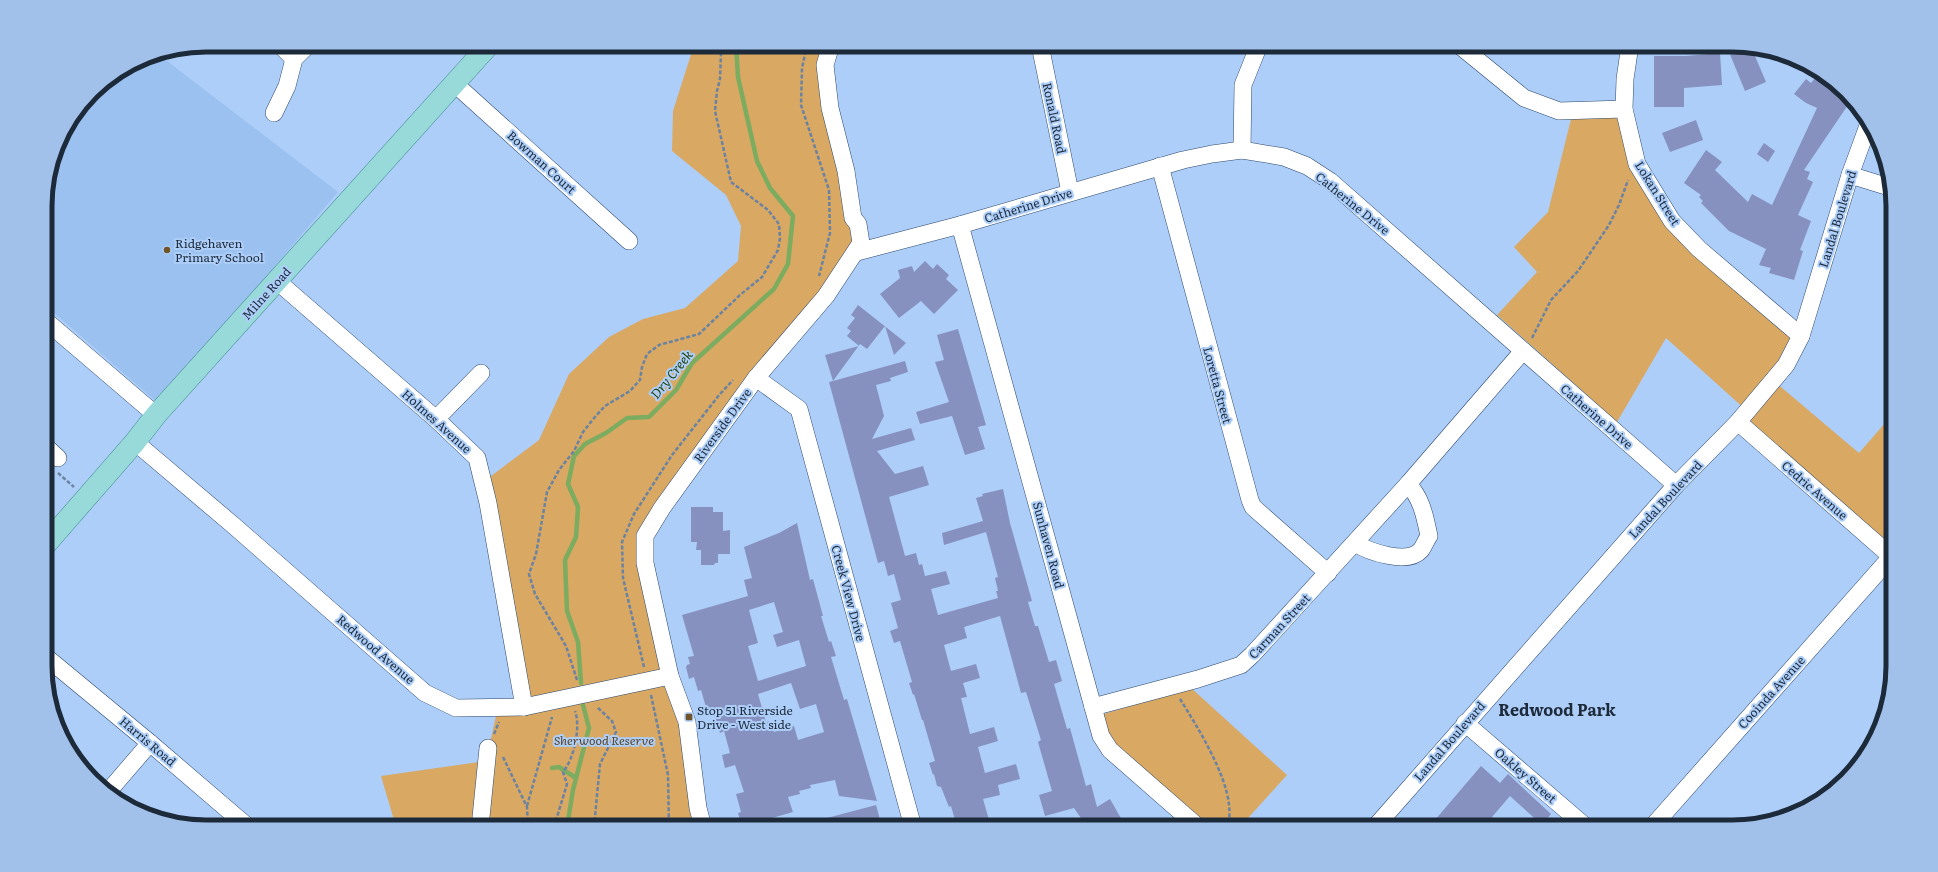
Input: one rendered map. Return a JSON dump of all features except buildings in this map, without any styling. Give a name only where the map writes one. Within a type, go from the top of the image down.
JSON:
[{"type":"main road","name":"Milne Road","points":[[52,537],[135,442],[156,415],[483,52]]},
{"type":"street","points":[[287,52],[294,59]]},
{"type":"street","points":[[274,113],[287,86],[294,59],[301,52]]},
{"type":"street","name":"Riverside Drive","points":[[701,820],[698,808],[687,722],[670,676],[645,562],[645,536],[662,508],[756,378],[826,296],[857,252],[861,243],[858,224],[853,218],[846,171],[830,108],[825,65],[829,52]]},
{"type":"street","name":"Ronald Road","points":[[1041,52],[1070,192]]},
{"type":"street","points":[[1242,150],[1243,85],[1256,52]]},
{"type":"street","points":[[1468,52],[1524,98],[1559,111],[1624,109]]},
{"type":"street","name":"Lokan Street","points":[[1629,52],[1625,79],[1624,109],[1637,164],[1672,221],[1699,249],[1801,336]]},
{"type":"street","name":"Bowman Court","points":[[455,84],[629,241]]},
{"type":"street","name":"Landal Boulevard","points":[[1381,820],[1676,485],[1738,422],[1786,365],[1801,336],[1850,175],[1866,131]]},
{"type":"street","name":"Catherine Drive","points":[[857,252],[960,225],[1160,166],[1205,155],[1242,150],[1284,157],[1307,166],[1330,181],[1676,485]]},
{"type":"street","name":"Loretta Street","points":[[1160,166],[1250,500],[1253,506],[1328,573]]},
{"type":"street","points":[[1850,175],[1885,186]]},
{"type":"street","name":"Sunhaven Road","points":[[960,225],[1101,736],[1110,750],[1190,820]]},
{"type":"street","name":"Holmes Avenue","points":[[277,281],[436,419],[478,458],[488,503],[524,707]]},
{"type":"street","points":[[52,326],[156,415]]},
{"type":"street","name":"Carman Street","points":[[1093,707],[1172,686],[1241,665],[1328,573],[1408,484],[1523,351]]},
{"type":"street","points":[[436,419],[481,374]]},
{"type":"street","name":"Creek View Drive","points":[[756,378],[799,409],[911,820]]},
{"type":"street","name":"Cedric Avenue","points":[[1738,422],[1886,552]]},
{"type":"street","name":"Redwood Avenue","points":[[135,442],[233,525],[425,693],[456,708],[524,707],[670,676]]},
{"type":"street","points":[[1355,543],[1367,551],[1404,558],[1420,551],[1429,536],[1424,512],[1419,499],[1408,484]]},
{"type":"street","name":"Cooinda Avenue","points":[[1658,820],[1886,564]]},
{"type":"street","name":"Harris Road","points":[[52,662],[240,820]]},
{"type":"street","name":"Oakley Street","points":[[1465,723],[1578,820]]},
{"type":"street","points":[[112,788],[150,743]]},
{"type":"street","points":[[481,820],[488,748]]},
{"type":"path","points":[[527,807],[570,698],[577,684],[576,676],[566,646],[535,594],[529,574],[536,554],[547,492],[559,470],[574,451],[583,432],[594,418],[605,406],[630,391],[640,380],[642,367],[647,354],[659,345],[699,334],[740,294],[762,277],[778,250],[780,238],[779,224],[768,210],[731,182],[717,126],[715,111],[720,79],[721,52]]},
{"type":"path","points":[[1523,351],[1533,337],[1551,300],[1578,271],[1602,236],[1619,205],[1626,183],[1637,164]]},
{"type":"path","points":[[52,453],[57,472],[86,498]]},
{"type":"path","points":[[1172,686],[1206,743],[1222,782],[1229,804],[1229,820]]},
{"type":"path","points":[[556,820],[568,784],[563,772],[568,766],[578,733],[578,719],[570,698]]},
{"type":"path","points":[[570,698],[612,721],[616,732],[600,764],[595,820]]},
{"type":"path","points":[[506,707],[488,748],[502,756],[527,807],[528,820]]},
{"type":"shaded area","name":"Ridgehaven Primary School","points":[[163,58],[338,192],[158,403],[52,311],[52,196],[60,156],[78,120],[90,104],[104,90],[120,78],[138,68]]},
{"type":"green space","name":"Sherwood Reserve","points":[[692,52],[829,52],[825,65],[854,226],[852,250],[645,537],[704,820],[394,820],[381,776],[486,761],[498,707],[523,707],[483,482],[539,440],[569,374],[609,337],[643,319],[685,308],[738,261],[741,226],[726,195],[672,151],[673,111]]},
{"type":"green space","points":[[1624,109],[1637,164],[1672,221],[1801,336],[1774,381],[1859,453],[1886,422],[1886,552],[1738,422],[1747,411],[1666,338],[1617,422],[1497,315],[1537,272],[1514,247],[1548,212],[1573,111]]},
{"type":"green space","points":[[1190,687],[1287,775],[1246,820],[1202,820],[1117,748],[1107,732],[1104,714]]},
{"type":"waterway","name":"Dry Creek","points":[[581,683],[578,642],[567,611],[565,560],[576,537],[578,507],[568,484],[574,456],[585,444],[606,433],[627,418],[649,417],[676,390],[692,363],[774,289],[788,264],[793,216],[770,188],[757,161],[738,77],[736,52]]},
{"type":"waterway","name":"Dry Creek","points":[[568,820],[573,790],[589,728],[583,705]]},
{"type":"waterway","points":[[552,768],[559,767],[576,778]]},
{"type":"place","name":"Ridgehaven Primary School","points":[[167,250]]},
{"type":"place","name":"Stop 51 Riverside Drive - West side","points":[[689,717]]},
{"type":"district","name":"Redwood Park","points":[[1557,709]]}]
